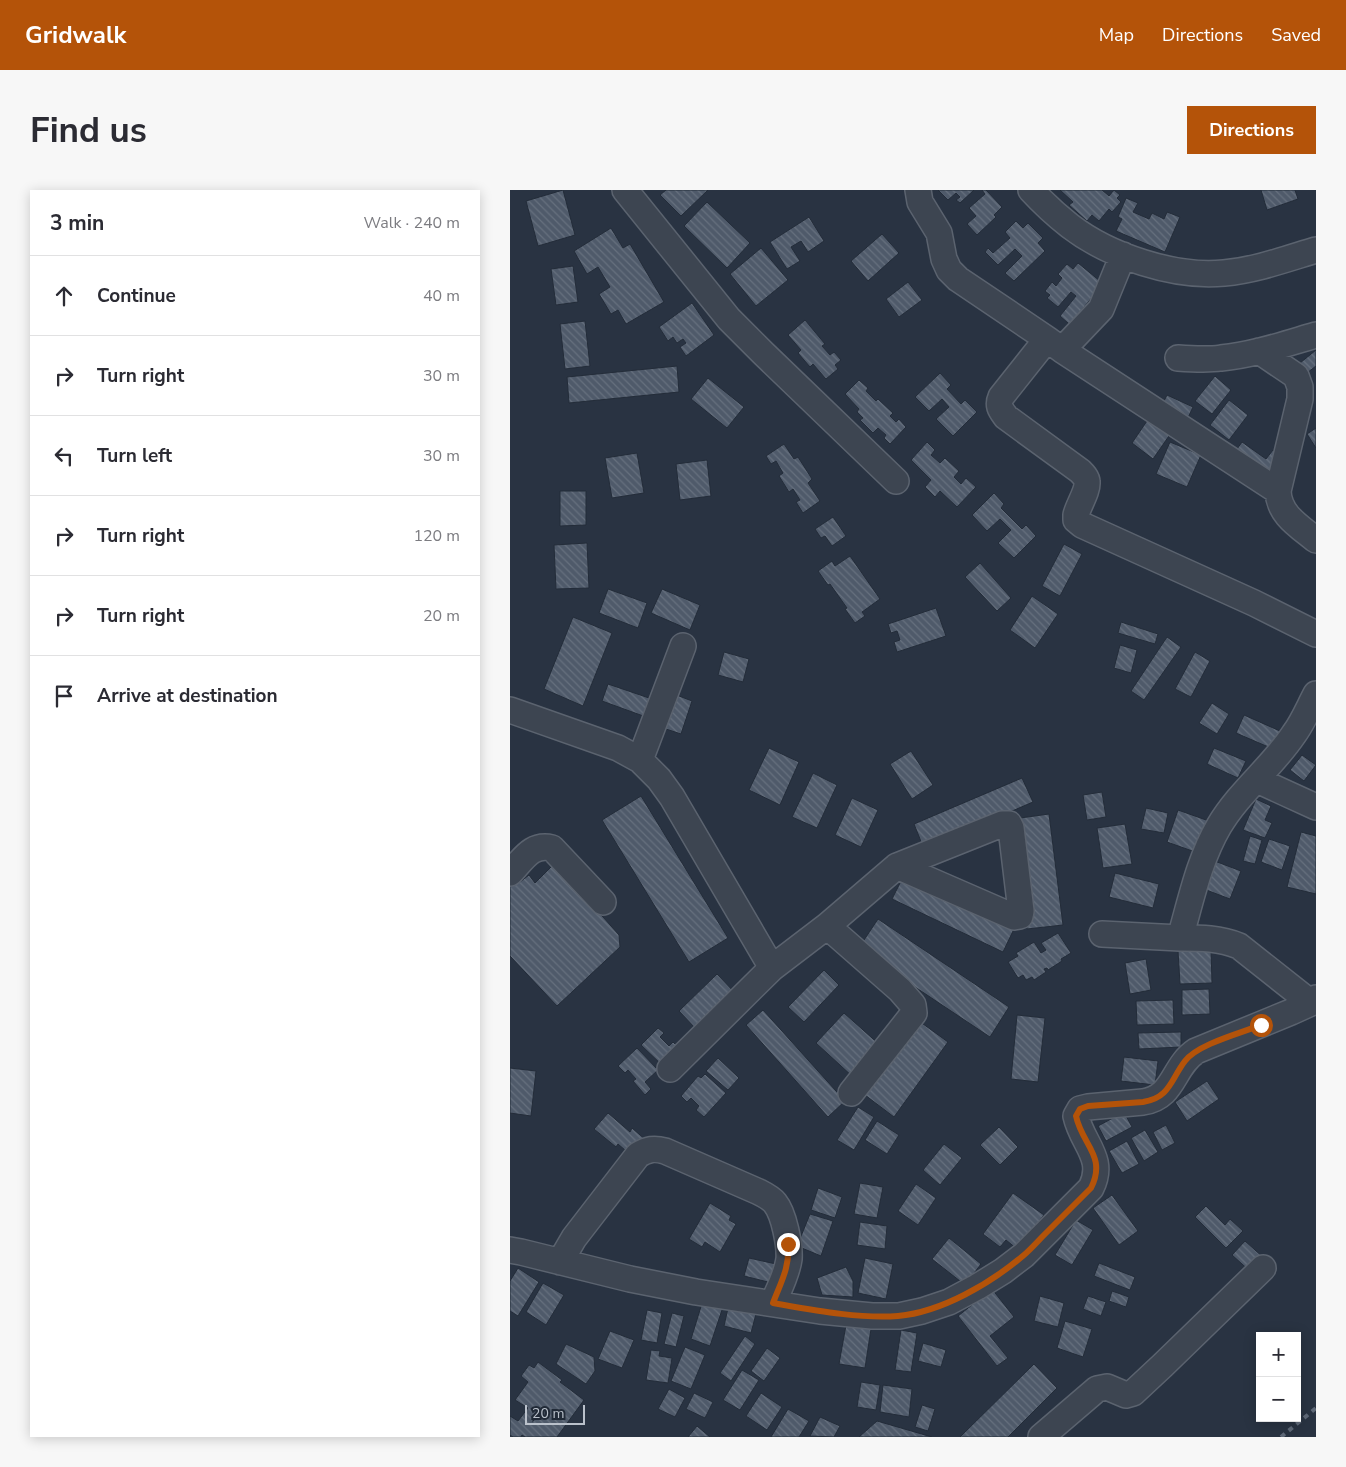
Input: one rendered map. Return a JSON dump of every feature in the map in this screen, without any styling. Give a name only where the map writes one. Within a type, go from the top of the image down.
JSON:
[{"type":"street","points":[[625,190],[729,319],[896,481]]},
{"type":"street","points":[[918,190],[920,202],[939,233],[944,258],[949,270],[958,278],[1054,344],[1278,491]]},
{"type":"street","points":[[1031,190],[1071,227],[1095,241],[1146,264],[1172,270],[1196,273],[1223,273],[1250,269],[1316,250]]},
{"type":"street","points":[[1123,255],[1101,309],[1054,344],[1001,397],[999,402],[1000,409],[1006,417],[1080,471],[1085,477],[1087,482],[1077,510],[1076,520],[1316,634]]},
{"type":"street","points":[[1178,358],[1219,358],[1259,351],[1316,335]]},
{"type":"street","points":[[1259,351],[1296,376],[1300,387],[1300,399],[1278,491],[1278,500],[1286,515],[1316,540]]},
{"type":"street","points":[[640,760],[683,646]]},
{"type":"street","points":[[1180,938],[1203,861],[1210,842],[1220,824],[1294,734],[1316,694]]},
{"type":"street","points":[[510,710],[618,748],[640,760],[660,779],[772,968]]},
{"type":"street","points":[[1257,780],[1316,808]]},
{"type":"street","points":[[670,1069],[772,968],[827,926],[898,866],[1002,824],[1009,824],[1021,911],[1020,916],[1014,917],[898,866]]},
{"type":"street","points":[[510,874],[531,851],[542,846],[552,848],[603,902]]},
{"type":"street","points":[[827,926],[900,990],[913,1005],[914,1013],[851,1093]]},
{"type":"street","points":[[510,1250],[647,1283],[820,1311],[872,1316],[899,1316],[922,1311],[949,1302],[977,1288],[1024,1255],[1091,1188],[1096,1178],[1096,1159],[1078,1125],[1076,1116],[1080,1109],[1088,1106],[1151,1101],[1158,1098],[1165,1092],[1184,1061],[1196,1051],[1311,1007],[1239,946],[1227,941],[1102,934]]},
{"type":"street","points":[[560,1262],[574,1238],[638,1155],[655,1148],[768,1196],[776,1203],[785,1226],[789,1258],[773,1303]]},
{"type":"street","points":[[1041,1437],[1098,1389],[1108,1387],[1126,1395],[1133,1393],[1263,1268]]},
{"type":"building","points":[[563,190],[575,235],[538,246],[526,201]]},
{"type":"building","points":[[666,190],[708,190],[681,216],[660,195]]},
{"type":"building","points":[[938,190],[974,190],[960,203],[956,200],[960,197],[956,193],[948,200]]},
{"type":"building","points":[[982,190],[986,190],[1002,207],[994,215],[996,217],[977,235],[967,224],[976,216],[969,208],[985,194]]},
{"type":"building","points":[[1060,190],[1102,190],[1109,196],[1114,190],[1120,195],[1117,198],[1121,202],[1112,212],[1109,209],[1099,221],[1092,215],[1087,221],[1069,205],[1073,202]]},
{"type":"building","points":[[1261,190],[1295,190],[1298,199],[1267,210]]},
{"type":"building","points":[[1126,198],[1138,203],[1133,212],[1149,219],[1152,213],[1164,219],[1167,212],[1180,217],[1165,252],[1116,231],[1122,219],[1118,217]]},
{"type":"building","points":[[707,202],[750,243],[727,268],[684,226]]},
{"type":"building","points":[[809,217],[824,241],[808,252],[801,241],[791,247],[800,261],[787,269],[770,242]]},
{"type":"building","points":[[1016,221],[1023,228],[1028,223],[1043,238],[1038,243],[1045,251],[1014,281],[1005,273],[1022,256],[1015,249],[998,265],[985,252],[988,248],[993,253],[1010,238],[1005,232]]},
{"type":"building","points":[[611,228],[623,248],[630,244],[664,302],[626,324],[618,310],[611,314],[599,294],[610,287],[598,267],[587,274],[574,251]]},
{"type":"building","points":[[882,234],[899,253],[868,281],[851,261]]},
{"type":"building","points":[[761,248],[788,280],[756,306],[730,274]]},
{"type":"building","points":[[1078,263],[1106,286],[1099,289],[1080,312],[1086,317],[1076,330],[1060,316],[1076,296],[1071,292],[1058,307],[1047,298],[1050,295],[1045,291],[1052,282],[1056,286],[1062,278],[1058,274],[1067,264],[1073,269]]},
{"type":"building","points":[[573,266],[578,302],[556,305],[551,269]]},
{"type":"building","points":[[908,282],[922,300],[899,317],[886,299]]},
{"type":"building","points":[[692,303],[714,335],[686,356],[680,347],[686,343],[683,339],[677,343],[673,337],[668,341],[659,327]]},
{"type":"building","points":[[805,320],[825,344],[822,346],[830,355],[834,352],[841,360],[835,365],[838,369],[826,379],[813,364],[810,367],[798,353],[801,350],[788,335]]},
{"type":"building","points":[[585,321],[590,366],[565,369],[560,324]]},
{"type":"building","points":[[1316,350],[1316,366],[1307,373],[1300,363]]},
{"type":"building","points":[[677,366],[679,392],[569,403],[567,377]]},
{"type":"building","points":[[940,373],[951,385],[947,389],[961,404],[965,400],[977,412],[953,436],[936,419],[949,407],[942,399],[929,411],[915,397]]},
{"type":"building","points":[[1215,376],[1231,390],[1212,414],[1195,401]]},
{"type":"building","points":[[708,378],[744,407],[727,428],[691,399]]},
{"type":"building","points":[[859,380],[868,388],[866,391],[876,401],[878,399],[893,413],[890,416],[896,422],[899,419],[906,427],[890,444],[884,438],[886,435],[878,428],[873,433],[860,420],[863,418],[857,412],[859,409],[845,394]]},
{"type":"building","points":[[1167,395],[1193,407],[1186,422],[1160,409]]},
{"type":"building","points":[[1229,400],[1248,415],[1229,440],[1210,425]]},
{"type":"building","points":[[1149,418],[1171,433],[1153,459],[1132,443]]},
{"type":"building","points":[[1316,428],[1316,448],[1307,434]]},
{"type":"building","points":[[927,442],[935,450],[931,455],[940,463],[945,458],[959,471],[954,477],[961,484],[966,478],[976,487],[957,507],[940,491],[935,497],[925,487],[931,480],[911,460]]},
{"type":"building","points":[[1170,442],[1201,455],[1187,487],[1156,474]]},
{"type":"building","points":[[1242,442],[1266,459],[1273,450],[1284,458],[1271,485],[1232,456]]},
{"type":"building","points":[[784,444],[794,459],[798,457],[812,479],[808,483],[820,501],[803,513],[796,502],[800,500],[793,489],[789,492],[779,476],[783,473],[776,461],[771,464],[766,456]]},
{"type":"building","points":[[637,453],[644,493],[612,498],[605,458]]},
{"type":"building","points":[[707,460],[711,496],[680,500],[676,464]]},
{"type":"building","points":[[560,491],[586,491],[586,525],[560,526]]},
{"type":"building","points":[[994,493],[1004,504],[1001,508],[1022,529],[1026,525],[1036,536],[1014,558],[998,543],[1011,530],[1000,519],[987,531],[972,515]]},
{"type":"building","points":[[833,517],[846,536],[832,546],[825,536],[821,538],[815,529]]},
{"type":"building","points":[[587,543],[589,588],[556,589],[554,545]]},
{"type":"building","points":[[1064,544],[1082,554],[1060,596],[1042,586]]},
{"type":"building","points":[[850,556],[880,599],[862,612],[865,616],[855,623],[830,584],[828,585],[818,571],[832,561],[835,566]]},
{"type":"building","points":[[980,563],[1011,598],[997,611],[965,577]]},
{"type":"building","points":[[608,589],[647,603],[638,628],[599,613]]},
{"type":"building","points":[[662,589],[700,605],[690,630],[651,613]]},
{"type":"building","points":[[1032,596],[1058,614],[1035,648],[1010,630]]},
{"type":"building","points":[[936,608],[946,636],[897,652],[894,642],[900,640],[897,631],[891,633],[888,624]]},
{"type":"building","points":[[573,617],[612,633],[583,706],[544,689]]},
{"type":"building","points":[[1121,622],[1158,634],[1155,644],[1118,633]]},
{"type":"building","points":[[1167,637],[1181,647],[1144,700],[1131,691]]},
{"type":"building","points":[[1120,645],[1137,650],[1131,673],[1114,668]]},
{"type":"building","points":[[724,652],[749,659],[743,682],[718,675]]},
{"type":"building","points":[[1195,652],[1210,661],[1191,697],[1175,689]]},
{"type":"building","points":[[608,684],[652,699],[646,717],[602,701]]},
{"type":"building","points":[[674,694],[692,701],[681,734],[663,728]]},
{"type":"building","points":[[1212,703],[1229,714],[1217,734],[1199,723]]},
{"type":"building","points":[[1244,715],[1280,731],[1273,749],[1236,733]]},
{"type":"building","points":[[769,748],[799,762],[780,805],[749,790]]},
{"type":"building","points":[[1214,748],[1246,761],[1238,778],[1207,764]]},
{"type":"building","points":[[911,751],[933,785],[912,799],[890,764]]},
{"type":"building","points":[[1302,755],[1316,765],[1304,781],[1290,770]]},
{"type":"building","points":[[813,773],[837,785],[817,828],[792,817]]},
{"type":"building","points":[[1022,778],[1033,802],[924,849],[914,824]]},
{"type":"building","points":[[1102,792],[1106,817],[1087,820],[1083,795]]},
{"type":"building","points":[[641,796],[728,938],[689,962],[602,820]]},
{"type":"building","points":[[852,798],[878,810],[861,847],[835,835]]},
{"type":"building","points":[[1256,799],[1271,806],[1265,820],[1272,823],[1265,838],[1243,830]]},
{"type":"building","points":[[1146,808],[1168,813],[1164,833],[1141,829]]},
{"type":"building","points":[[1178,810],[1209,821],[1198,853],[1167,842]]},
{"type":"building","points":[[1049,814],[1063,925],[1027,929],[1013,819]]},
{"type":"building","points":[[1125,824],[1132,864],[1103,868],[1097,828]]},
{"type":"building","points":[[1301,832],[1316,836],[1316,894],[1287,887]]},
{"type":"building","points":[[1250,836],[1262,840],[1255,864],[1243,861]]},
{"type":"building","points":[[1269,839],[1290,846],[1282,870],[1261,862]]},
{"type":"building","points":[[1212,860],[1241,871],[1230,899],[1201,888]]},
{"type":"building","points":[[555,863],[619,935],[620,947],[557,1006],[510,956],[510,881],[515,877],[520,882],[529,875],[535,883]]},
{"type":"building","points":[[1115,873],[1159,884],[1153,908],[1109,897]]},
{"type":"building","points":[[904,875],[1014,929],[1003,952],[892,899]]},
{"type":"building","points":[[878,919],[1009,1007],[990,1037],[858,949]]},
{"type":"building","points":[[1058,933],[1071,953],[1048,970],[1047,968],[1044,969],[1046,972],[1034,980],[1032,977],[1026,980],[1023,975],[1018,978],[1008,962],[1018,956],[1016,953],[1034,942],[1041,953],[1046,950],[1041,943]]},
{"type":"building","points":[[1211,949],[1212,983],[1180,984],[1178,951]]},
{"type":"building","points":[[1146,959],[1151,990],[1130,994],[1125,963]]},
{"type":"building","points":[[824,970],[839,985],[804,1022],[788,1007]]},
{"type":"building","points":[[717,974],[736,994],[698,1031],[679,1011]]},
{"type":"building","points":[[1209,989],[1210,1014],[1182,1015],[1182,990]]},
{"type":"building","points":[[1173,1000],[1174,1024],[1137,1025],[1136,1001]]},
{"type":"building","points":[[763,1010],[845,1101],[828,1117],[746,1025]]},
{"type":"building","points":[[844,1013],[881,1046],[853,1077],[816,1043]]},
{"type":"building","points":[[1017,1015],[1045,1018],[1038,1082],[1011,1079]]},
{"type":"building","points":[[919,1021],[948,1042],[894,1117],[865,1095]]},
{"type":"building","points":[[658,1028],[664,1033],[660,1037],[669,1046],[673,1042],[680,1049],[663,1066],[641,1045]]},
{"type":"building","points":[[1181,1032],[1181,1047],[1139,1049],[1138,1033]]},
{"type":"building","points":[[637,1048],[658,1070],[645,1082],[651,1089],[645,1095],[633,1081],[636,1079],[628,1070],[625,1073],[618,1066]]},
{"type":"building","points":[[1124,1057],[1158,1061],[1155,1085],[1121,1081]]},
{"type":"building","points":[[718,1058],[739,1078],[728,1090],[706,1071]]},
{"type":"building","points":[[510,1068],[536,1071],[531,1116],[510,1113]]},
{"type":"building","points":[[705,1074],[726,1093],[704,1117],[696,1110],[699,1106],[691,1098],[687,1102],[681,1096],[698,1076],[701,1078]]},
{"type":"building","points":[[1207,1081],[1219,1099],[1187,1121],[1175,1102]]},
{"type":"building","points":[[858,1107],[874,1117],[854,1150],[837,1140]]},
{"type":"building","points":[[1124,1112],[1132,1127],[1106,1141],[1098,1126]]},
{"type":"building","points":[[608,1113],[630,1132],[632,1128],[647,1141],[633,1157],[618,1144],[616,1147],[594,1129]]},
{"type":"building","points":[[877,1121],[899,1135],[887,1154],[865,1140]]},
{"type":"building","points":[[1166,1125],[1175,1143],[1162,1150],[1153,1132]]},
{"type":"building","points":[[999,1127],[1018,1147],[1000,1165],[980,1145]]},
{"type":"building","points":[[1145,1130],[1158,1152],[1144,1161],[1131,1138]]},
{"type":"building","points":[[1127,1141],[1139,1164],[1122,1173],[1109,1151]]},
{"type":"building","points":[[944,1144],[962,1158],[940,1185],[923,1170]]},
{"type":"building","points":[[860,1183],[883,1187],[877,1218],[854,1214]]},
{"type":"building","points":[[916,1184],[936,1198],[918,1225],[898,1211]]},
{"type":"building","points":[[818,1188],[842,1197],[835,1218],[811,1210]]},
{"type":"building","points":[[1013,1193],[1044,1215],[1017,1249],[1006,1240],[1000,1247],[983,1234]]},
{"type":"building","points":[[1112,1195],[1138,1231],[1119,1245],[1093,1208]]},
{"type":"building","points":[[710,1203],[731,1216],[729,1220],[736,1224],[720,1252],[705,1242],[702,1247],[689,1239]]},
{"type":"building","points":[[1206,1206],[1225,1225],[1230,1219],[1243,1231],[1226,1248],[1195,1217]]},
{"type":"building","points":[[810,1214],[833,1221],[821,1256],[797,1246]]},
{"type":"building","points":[[1076,1220],[1093,1230],[1072,1265],[1055,1255]]},
{"type":"building","points":[[860,1222],[887,1226],[885,1249],[857,1245]]},
{"type":"building","points":[[949,1238],[981,1264],[965,1285],[932,1259]]},
{"type":"building","points":[[1245,1241],[1265,1259],[1252,1273],[1232,1255]]},
{"type":"building","points":[[749,1258],[776,1264],[772,1283],[744,1276]]},
{"type":"building","points":[[865,1258],[893,1264],[886,1299],[858,1293]]},
{"type":"building","points":[[1099,1263],[1135,1277],[1130,1290],[1094,1276]]},
{"type":"building","points":[[846,1267],[853,1281],[853,1297],[822,1295],[817,1278]]},
{"type":"building","points":[[518,1268],[539,1282],[518,1316],[510,1311],[510,1281]]},
{"type":"building","points":[[543,1283],[564,1295],[546,1325],[526,1312]]},
{"type":"building","points":[[992,1289],[1014,1317],[990,1336],[1008,1358],[997,1366],[958,1316]]},
{"type":"building","points":[[1112,1291],[1129,1297],[1126,1307],[1109,1301]]},
{"type":"building","points":[[1040,1296],[1064,1303],[1058,1327],[1034,1321]]},
{"type":"building","points":[[1088,1296],[1106,1302],[1101,1316],[1083,1309]]},
{"type":"building","points":[[703,1300],[723,1307],[710,1346],[691,1339]]},
{"type":"building","points":[[728,1308],[756,1314],[751,1333],[724,1326]]},
{"type":"building","points":[[647,1310],[662,1313],[657,1343],[641,1340]]},
{"type":"building","points":[[672,1313],[684,1316],[676,1347],[664,1344]]},
{"type":"building","points":[[1065,1321],[1092,1329],[1083,1357],[1057,1348]]},
{"type":"building","points":[[846,1325],[871,1329],[865,1368],[839,1364]]},
{"type":"building","points":[[901,1330],[917,1333],[911,1372],[895,1370]]},
{"type":"building","points":[[610,1331],[634,1340],[622,1368],[598,1359]]},
{"type":"building","points":[[745,1336],[755,1344],[731,1381],[720,1373]]},
{"type":"building","points":[[923,1343],[946,1350],[941,1367],[918,1361]]},
{"type":"building","points":[[566,1344],[594,1357],[595,1371],[586,1384],[556,1364]]},
{"type":"building","points":[[685,1347],[705,1355],[691,1389],[671,1381]]},
{"type":"building","points":[[767,1348],[780,1358],[764,1381],[751,1371]]},
{"type":"building","points":[[651,1350],[660,1351],[659,1356],[672,1358],[668,1383],[646,1380]]},
{"type":"building","points":[[538,1362],[584,1400],[557,1437],[525,1437],[522,1435],[521,1437],[513,1437],[510,1435],[510,1416],[518,1421],[528,1408],[515,1400],[528,1382],[521,1376],[529,1365],[534,1368]]},
{"type":"building","points":[[1034,1364],[1057,1388],[1008,1437],[960,1437]]},
{"type":"building","points":[[742,1370],[759,1380],[740,1410],[723,1400]]},
{"type":"building","points":[[861,1382],[880,1385],[876,1410],[857,1407]]},
{"type":"building","points":[[883,1385],[912,1389],[909,1417],[880,1412]]},
{"type":"building","points":[[669,1389],[685,1398],[675,1417],[658,1409]]},
{"type":"building","points":[[694,1393],[713,1402],[705,1418],[686,1409]]},
{"type":"building","points":[[761,1393],[782,1407],[767,1430],[746,1416]]},
{"type":"building","points":[[922,1405],[935,1409],[928,1431],[915,1427]]},
{"type":"building","points":[[788,1409],[809,1421],[799,1437],[771,1437]]},
{"type":"building","points":[[820,1417],[840,1426],[834,1437],[810,1436]]},
{"type":"building","points":[[877,1421],[932,1437],[859,1437]]},
{"type":"building","points":[[697,1426],[710,1437],[688,1437]]},
{"type":"railway","points":[[1281,1437],[1316,1408]]},
{"type":"route","points":[[788,1244],[789,1258],[786,1270],[773,1303],[820,1311],[872,1316],[899,1316],[949,1302],[977,1288],[1024,1255],[1091,1188],[1096,1178],[1096,1159],[1078,1125],[1076,1116],[1080,1109],[1088,1106],[1151,1101],[1158,1098],[1165,1092],[1184,1061],[1190,1055],[1204,1047],[1261,1025]]}]
